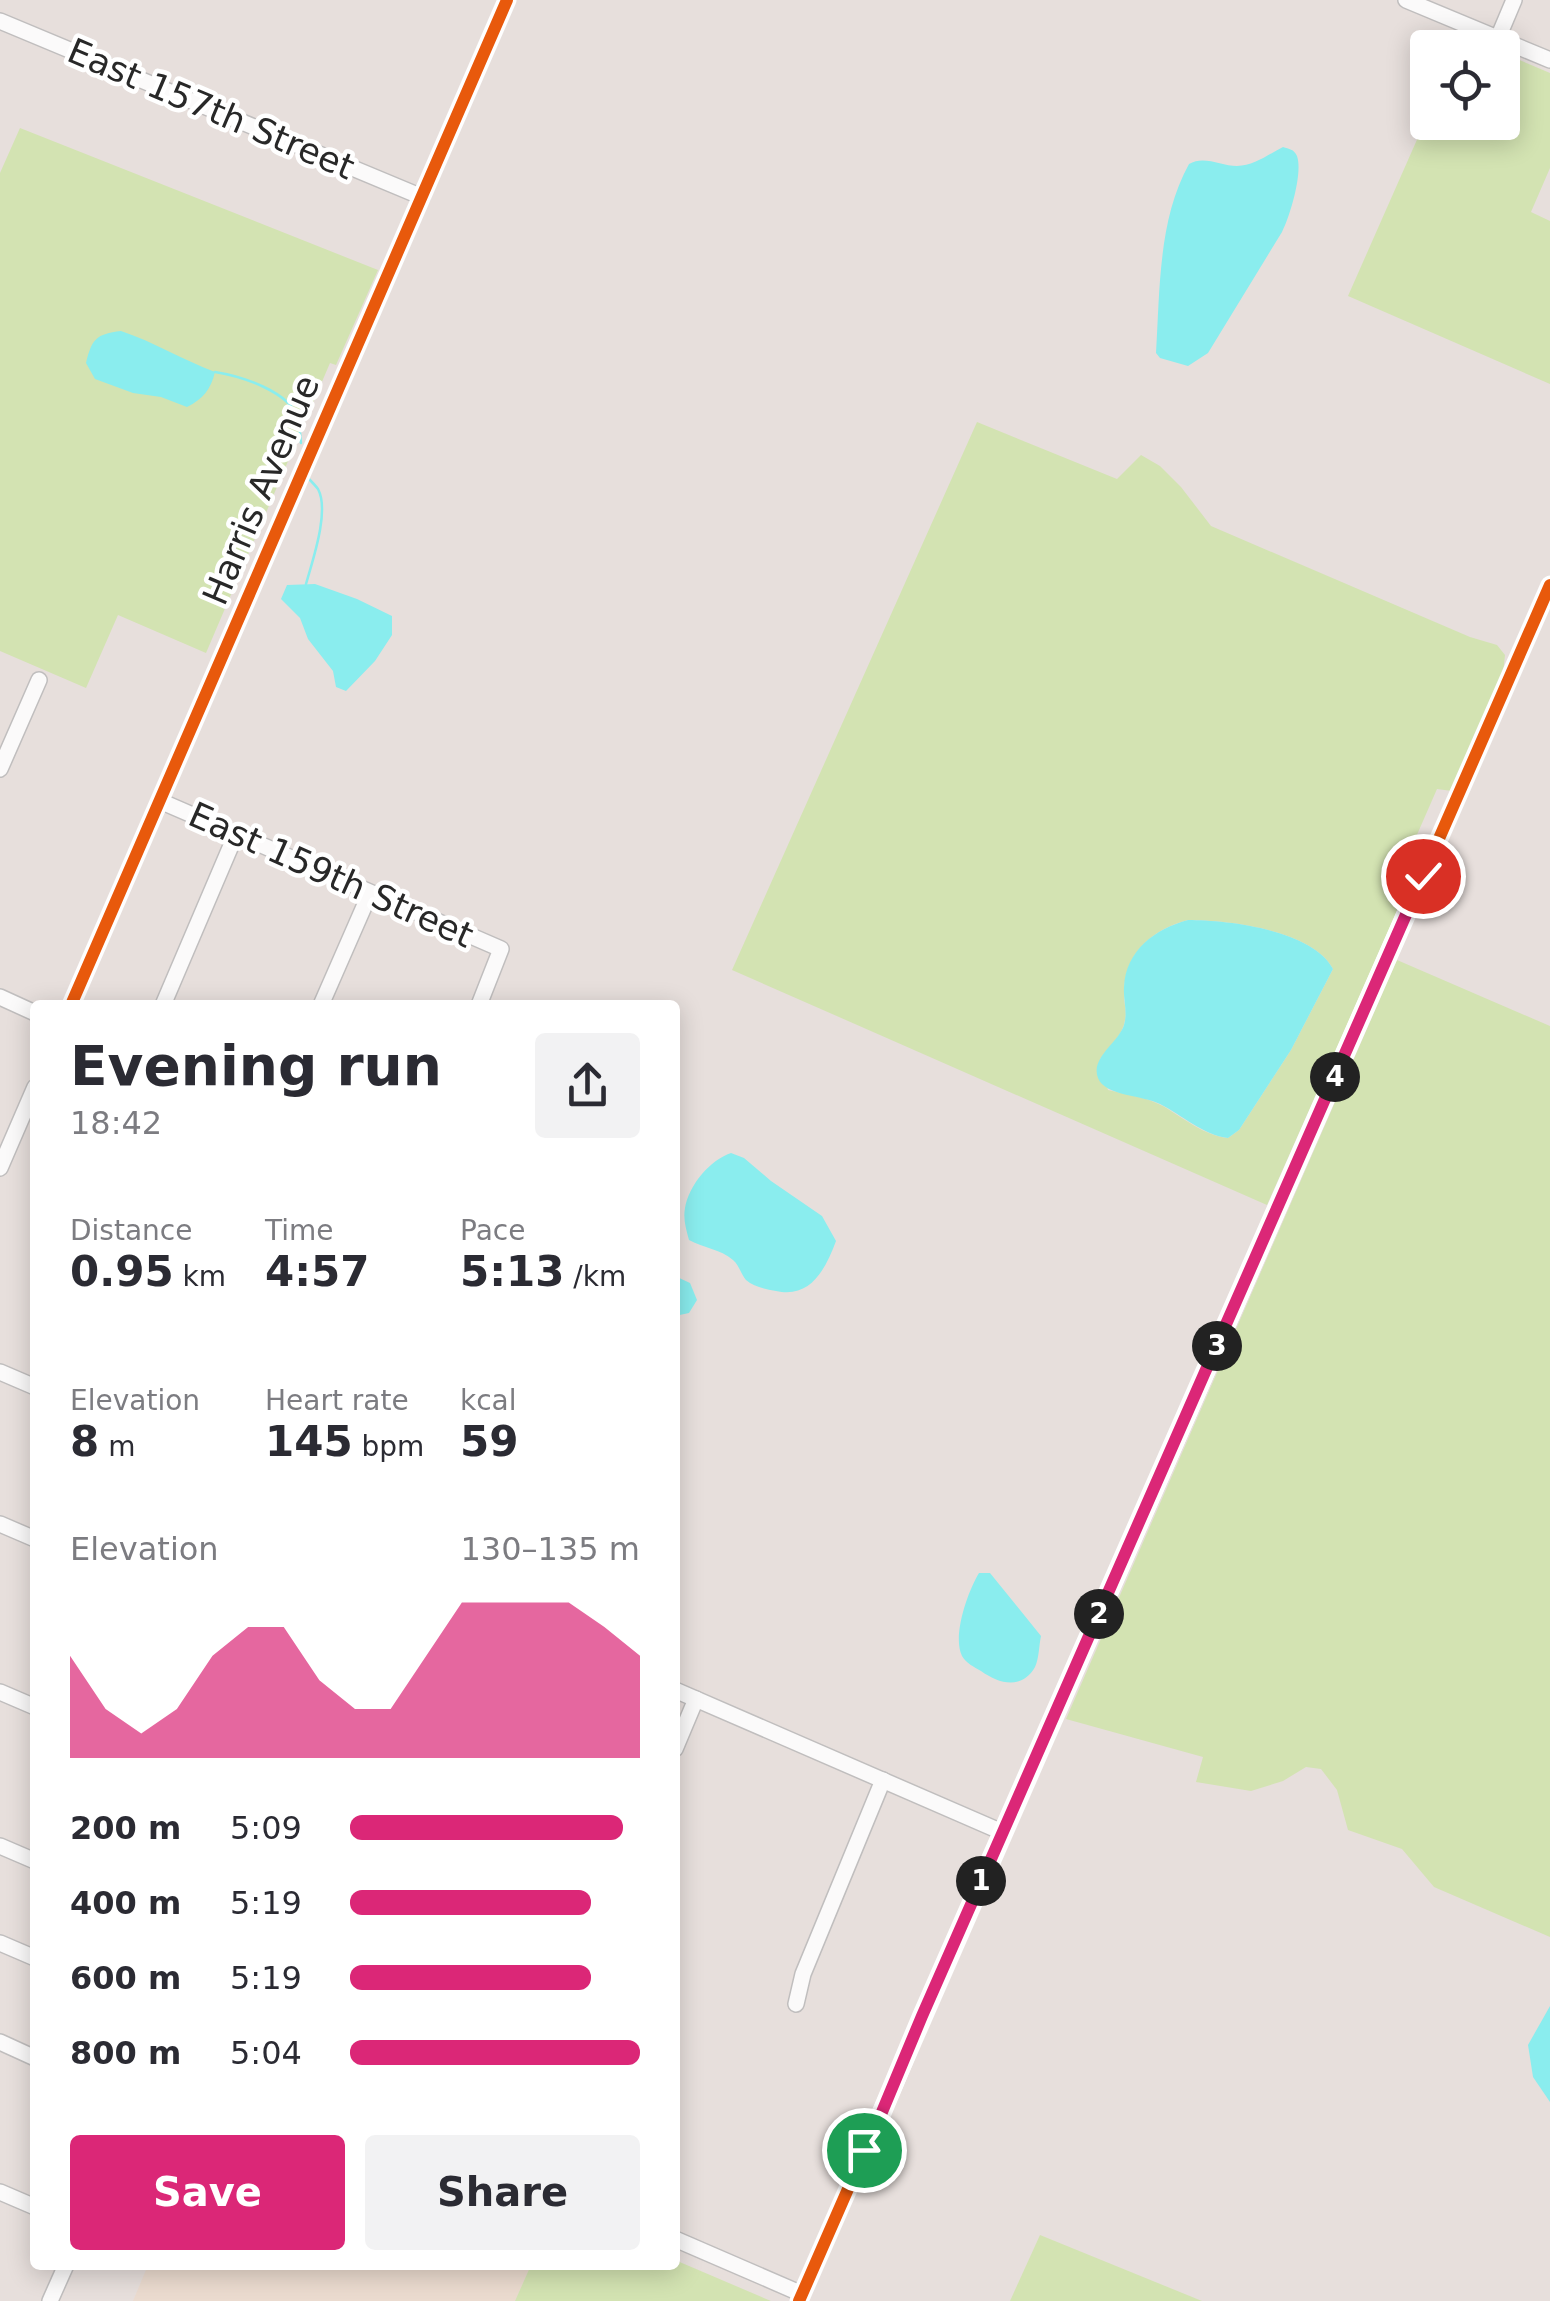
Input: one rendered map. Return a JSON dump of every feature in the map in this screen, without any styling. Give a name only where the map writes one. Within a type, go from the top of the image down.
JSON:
[{"type":"street","name":"Harris Avenue","points":[[73,1000],[507,0]]},
{"type":"street","points":[[1406,0],[1479,30]]},
{"type":"street","points":[[1501,30],[1514,0]]},
{"type":"street","name":"East 157th Street","points":[[0,21],[422,197]]},
{"type":"street","points":[[1520,47],[1550,60]]},
{"type":"street","points":[[680,2241],[800,2298],[1550,585]]},
{"type":"street","points":[[0,769],[39,680]]},
{"type":"street","name":"East 159th Street","points":[[160,801],[501,950],[481,1000]]},
{"type":"street","points":[[165,1000],[236,834]]},
{"type":"street","points":[[323,1000],[370,892]]},
{"type":"street","points":[[0,997],[30,1011]]},
{"type":"street","points":[[0,1168],[30,1103]]},
{"type":"street","points":[[0,1372],[30,1385]]},
{"type":"street","points":[[0,1524],[30,1537]]},
{"type":"street","points":[[0,1692],[30,1705]]},
{"type":"street","points":[[680,1692],[1002,1832]]},
{"type":"street","points":[[680,1737],[696,1700]]},
{"type":"street","points":[[796,2004],[802,1974],[882,1780]]},
{"type":"street","points":[[0,1846],[30,1859]]},
{"type":"street","points":[[0,1943],[30,1956]]},
{"type":"street","points":[[0,2042],[30,2056]]},
{"type":"street","points":[[0,2192],[30,2205]]},
{"type":"street","points":[[50,2301],[64,2270]]},
{"type":"shaded area","points":[[146,2270],[529,2270],[515,2301],[133,2301]]},
{"type":"green space","points":[[1520,60],[1550,73],[1550,168],[1531,212],[1550,221],[1550,384],[1348,296],[1417,140],[1520,140]]},
{"type":"green space","points":[[20,128],[378,270],[336,365],[330,363],[206,653],[118,615],[86,688],[0,651],[0,173]]},
{"type":"green space","points":[[977,422],[1117,479],[1141,455],[1160,466],[1181,487],[1211,526],[1497,645],[1505,655],[1503,674],[1452,791],[1437,789],[1416,837],[1415,872],[1267,1205],[732,970]],"holes":[[[1205,921],[1246,925],[1289,936],[1323,956],[1333,969],[1291,1050],[1239,1130],[1228,1138],[1203,1130],[1156,1103],[1108,1090],[1100,1059],[1124,1025],[1125,981],[1141,946],[1174,924]]]},
{"type":"green space","points":[[1397,960],[1550,1026],[1550,1937],[1434,1887],[1402,1849],[1348,1830],[1337,1790],[1321,1769],[1306,1767],[1283,1781],[1251,1791],[1196,1782],[1203,1757],[1066,1719]]},
{"type":"green space","points":[[1040,2235],[1202,2301],[1010,2301]]},
{"type":"green space","points":[[680,2262],[771,2301],[515,2301],[529,2270],[680,2270]]},
{"type":"water","points":[[1283,147],[1296,154],[1298,173],[1282,232],[1208,353],[1188,366],[1160,358],[1156,353],[1162,256],[1171,208],[1189,164],[1201,161],[1243,165]]},
{"type":"water","points":[[121,331],[215,372],[209,388],[187,407],[95,379],[86,363],[93,343],[101,336]]},
{"type":"water","points":[[315,584],[392,616],[392,635],[375,661],[346,691],[336,687],[333,671],[308,639],[300,618],[281,599],[287,585]]},
{"type":"water","points":[[1188,920],[1246,925],[1289,936],[1323,956],[1333,969],[1291,1050],[1239,1130],[1228,1138],[1201,1129],[1160,1104],[1116,1092],[1098,1078],[1101,1057],[1124,1025],[1124,987],[1130,962],[1154,935]]},
{"type":"water","points":[[731,1153],[744,1158],[822,1216],[836,1241],[822,1271],[808,1286],[788,1292],[756,1286],[746,1280],[728,1256],[689,1240],[684,1212],[687,1199],[708,1167]]},
{"type":"water","points":[[680,1278],[690,1283],[697,1300],[689,1313],[680,1315]]},
{"type":"water","points":[[979,1573],[990,1573],[1041,1636],[1035,1667],[1017,1682],[995,1679],[962,1656],[960,1626]]},
{"type":"water","points":[[1550,2006],[1550,2102],[1533,2077],[1528,2045]]},
{"type":"waterway","points":[[215,372],[250,381],[285,400],[298,419],[301,443]]},
{"type":"waterway","points":[[306,584],[322,510],[318,489],[307,477]]},
{"type":"cycle path","points":[[73,1000],[507,0]]},
{"type":"cycle path","points":[[799,2301],[1550,585]]},
{"type":"route","points":[[864,2150],[1423,876]]}]
